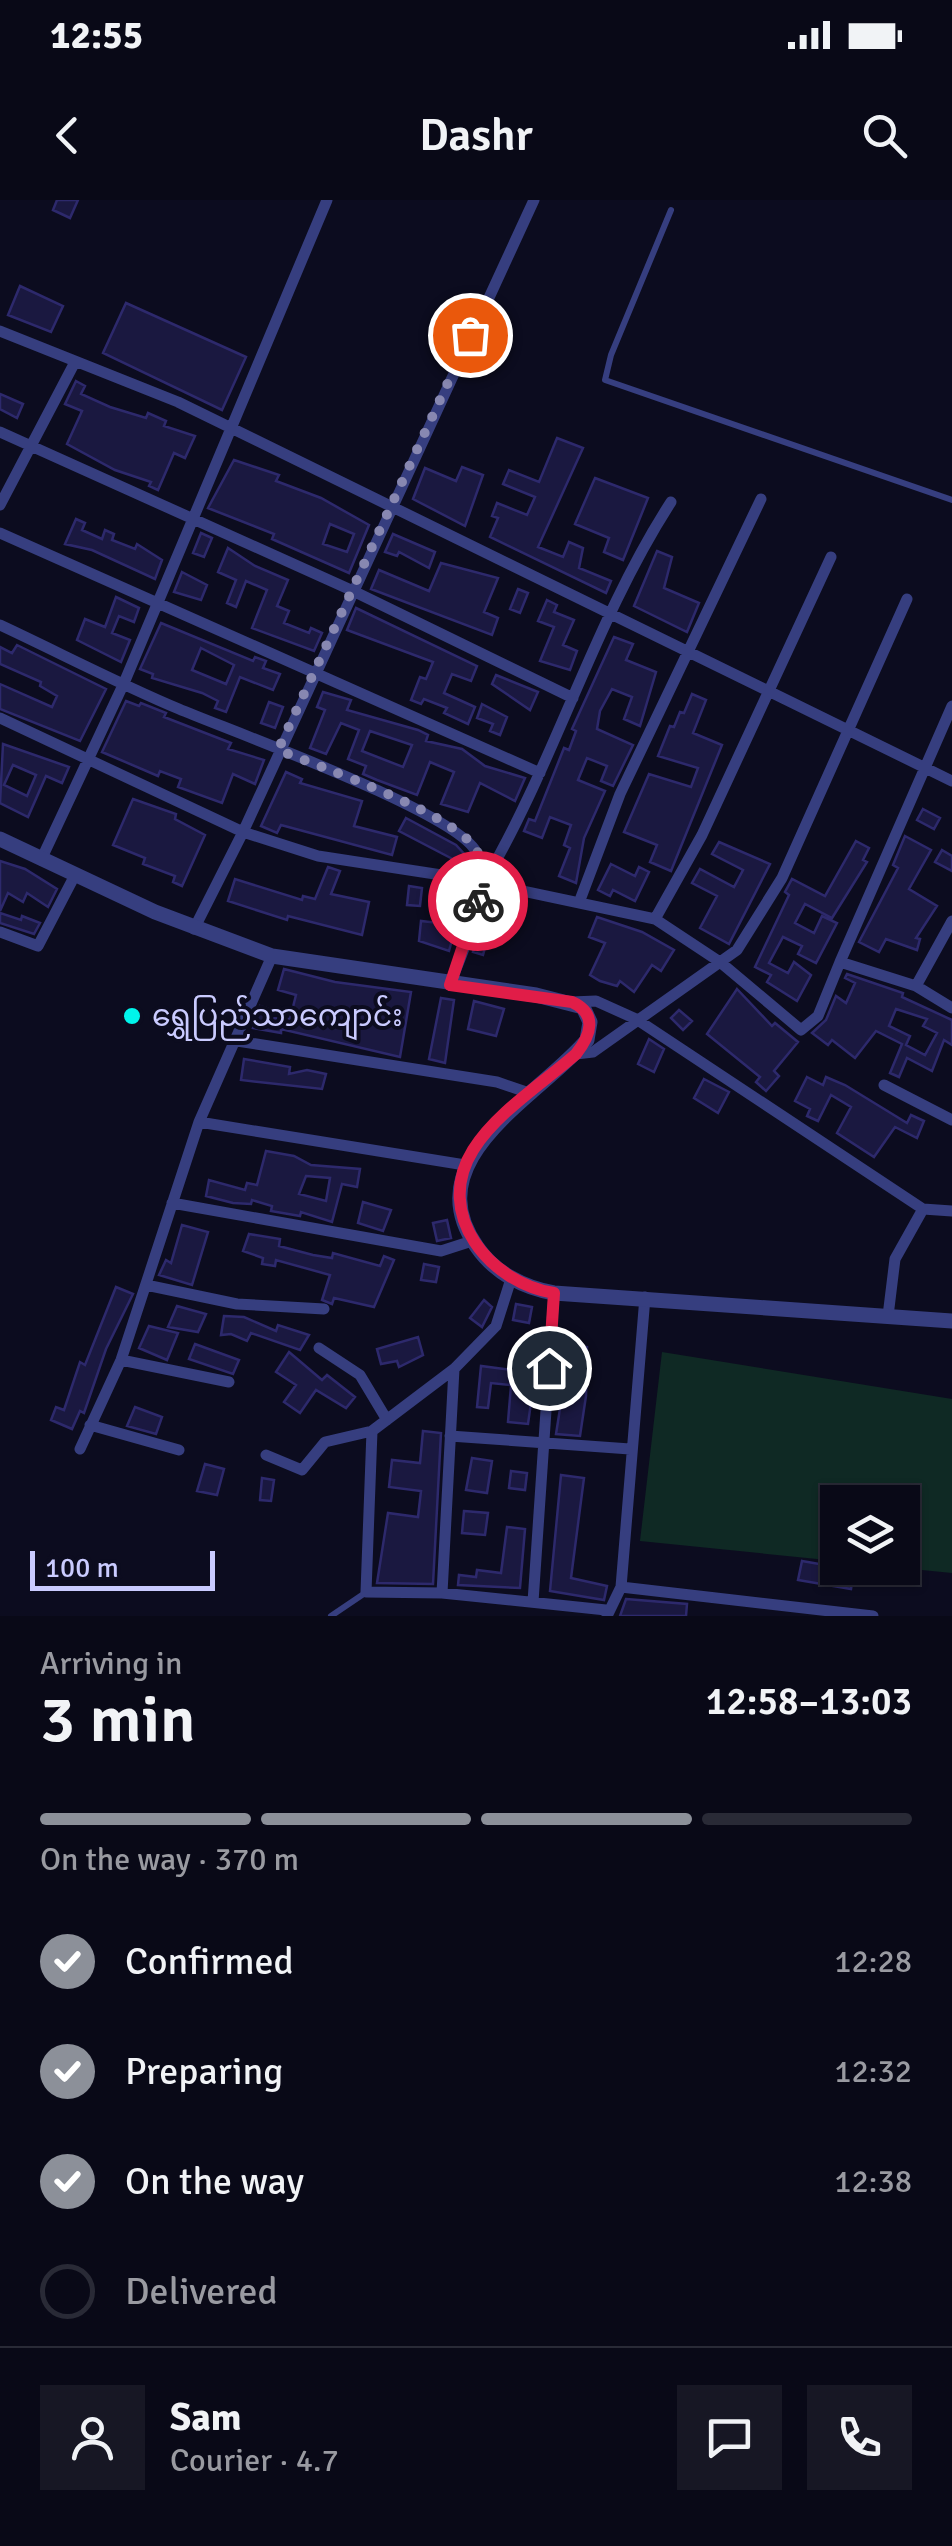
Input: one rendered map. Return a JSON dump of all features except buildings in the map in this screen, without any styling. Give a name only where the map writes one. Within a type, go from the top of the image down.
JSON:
[{"type":"street","points":[[40,860],[124,684],[228,426],[326,200]]},
{"type":"street","points":[[194,929],[243,832],[390,504],[534,200]]},
{"type":"street","points":[[0,331],[228,426],[952,781]]},
{"type":"street","points":[[0,504],[34,448],[75,362]]},
{"type":"street","points":[[0,432],[351,590],[573,698]]},
{"type":"street","points":[[580,900],[620,794],[761,499]]},
{"type":"street","points":[[450,985],[484,882],[519,822],[610,613],[671,502]]},
{"type":"street","points":[[0,533],[540,773]]},
{"type":"street","points":[[656,919],[702,835],[831,558]]},
{"type":"street","points":[[576,1054],[594,1052],[636,1018],[737,950],[782,878],[906,600]]},
{"type":"street","points":[[0,626],[124,684],[370,787],[454,830],[476,849],[484,882]]},
{"type":"street","points":[[0,718],[243,832],[318,856],[484,882],[656,919],[720,962],[801,1030],[818,1016],[922,767],[952,706]]},
{"type":"street","points":[[0,839],[74,877],[194,929],[272,956],[572,1002],[596,1001],[636,1018],[923,1209],[952,1211]]},
{"type":"street","points":[[0,932],[38,946],[74,877]]},
{"type":"street","points":[[916,986],[952,921]]},
{"type":"street","points":[[80,1448],[121,1360],[198,1122],[272,956]]},
{"type":"street","points":[[840,962],[916,986],[952,1008]]},
{"type":"street","points":[[572,1002],[583,1007],[590,1022],[587,1040],[482,1138],[465,1165],[462,1202],[472,1241],[511,1279],[554,1293],[645,1296],[952,1322]]},
{"type":"street","points":[[237,1041],[497,1082],[532,1094]]},
{"type":"street","points":[[884,1085],[952,1120]]},
{"type":"street","points":[[198,1122],[465,1165]]},
{"type":"street","points":[[172,1203],[441,1250],[472,1241]]},
{"type":"street","points":[[888,1316],[895,1260],[923,1209]]},
{"type":"street","points":[[266,1455],[302,1470],[324,1442],[372,1431],[454,1369],[496,1326],[511,1279]]},
{"type":"street","points":[[146,1285],[237,1304],[324,1309]]},
{"type":"street","points":[[533,1602],[554,1293]]},
{"type":"street","points":[[372,1431],[366,1592],[442,1592],[607,1613],[621,1587],[645,1296]]},
{"type":"street","points":[[319,1348],[360,1375],[386,1420]]},
{"type":"street","points":[[121,1360],[229,1382]]},
{"type":"street","points":[[442,1592],[454,1369]]},
{"type":"street","points":[[90,1425],[179,1450]]},
{"type":"street","points":[[450,1436],[630,1450]]},
{"type":"street","points":[[621,1587],[873,1616]]},
{"type":"lane","points":[[671,210],[611,354],[605,380],[952,500]]},
{"type":"lane","points":[[331,1616],[366,1592]]},
{"type":"green space","points":[[662,1352],[952,1399],[952,1573],[920,1570],[920,1485],[820,1485],[820,1559],[640,1541]]},
{"type":"way so far","points":[[470,335],[278,750],[370,787],[454,830],[476,849],[484,882],[478,901]]},
{"type":"place","name":"ရွှေပြည်သာကျောင်း","points":[[132,1016]]},
{"type":"route","points":[[478,901],[450,985],[572,1002],[583,1007],[590,1022],[587,1040],[576,1054],[482,1138],[465,1165],[462,1202],[464,1222],[472,1241],[511,1279],[534,1290],[554,1293],[549,1368]]}]
